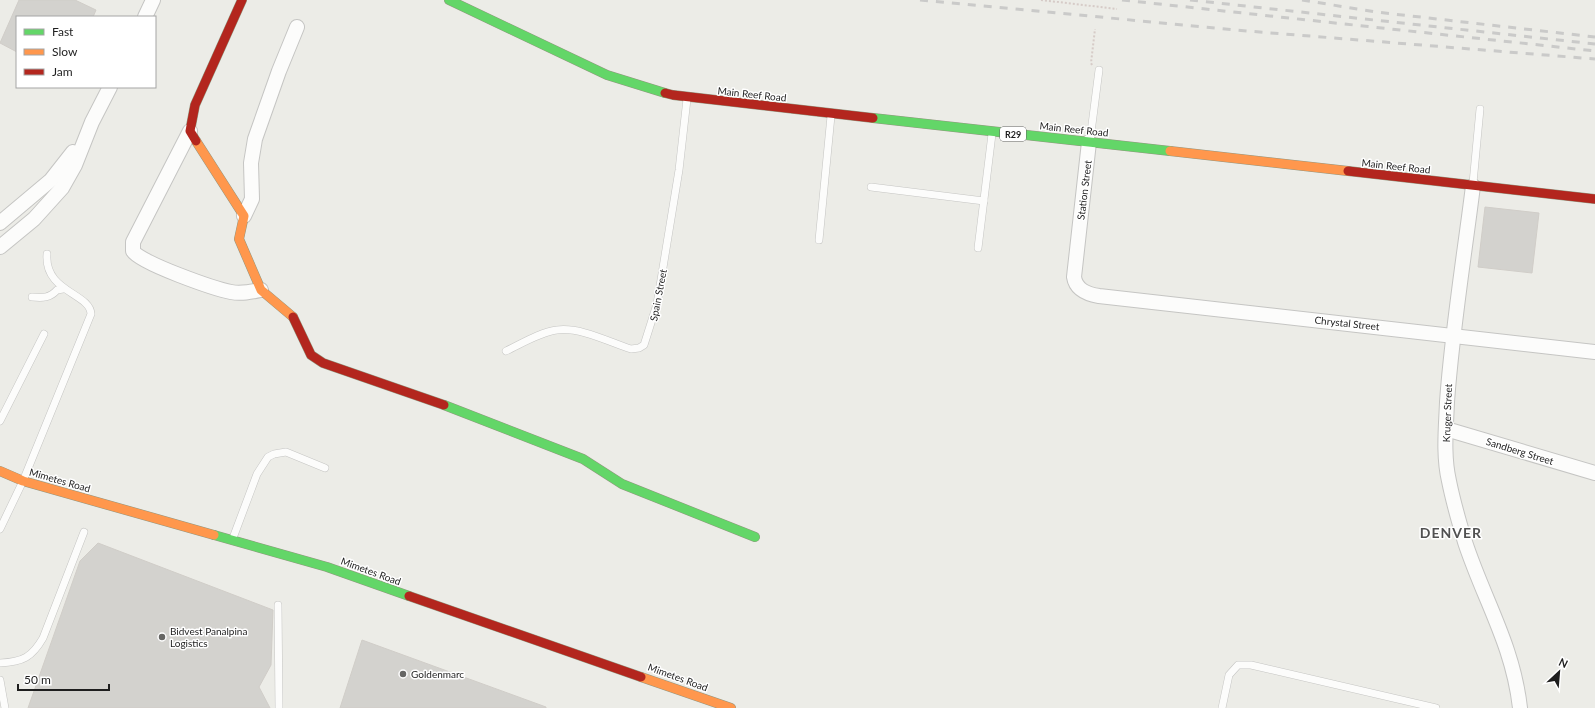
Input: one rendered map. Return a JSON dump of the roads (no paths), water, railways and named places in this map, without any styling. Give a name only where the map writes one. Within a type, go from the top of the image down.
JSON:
[{"type":"street","points":[[145,16],[153,0]]},
{"type":"street","points":[[242,0],[195,105],[190,131],[133,242],[133,251],[144,260],[210,286],[236,293],[261,290]]},
{"type":"street","name":"Main Reef Road","points":[[449,0],[607,76],[655,91],[687,98],[1595,199]]},
{"type":"street","points":[[297,27],[279,71],[255,139],[251,163],[252,199],[244,216],[239,239],[261,290],[294,318],[308,350],[318,361],[441,404],[564,451],[583,459],[622,484],[755,537]]},
{"type":"street","points":[[0,222],[33,197],[61,170],[92,122],[109,88]]},
{"type":"street","points":[[2,242],[34,219],[62,188],[75,165],[92,122]]},
{"type":"street","points":[[190,131],[244,216]]},
{"type":"street","name":"Station Street","points":[[1090,142],[1074,277],[1075,283],[1079,288],[1085,292],[1099,296]]},
{"type":"street","name":"Kruger Street","points":[[1473,186],[1454,335],[1446,429],[1448,479],[1465,542],[1504,640],[1514,670],[1520,708]]},
{"type":"street","name":"Chrystal Street","points":[[1099,296],[1595,352]]},
{"type":"street","name":"Sandberg Street","points":[[1446,429],[1595,473]]},
{"type":"street","name":"Mimetes Road","points":[[0,471],[23,481],[327,567],[731,708]]},
{"type":"lane","name":"Station Street","points":[[1090,142],[1099,70]]},
{"type":"lane","name":"Spain Street","points":[[506,351],[556,330],[577,331],[631,349],[639,348],[644,345],[653,321],[658,298],[679,170],[687,98]]},
{"type":"lane","name":"Kruger Street","points":[[1473,186],[1480,109]]},
{"type":"lane","points":[[819,240],[831,114]]},
{"type":"lane","points":[[978,248],[992,132]]},
{"type":"lane","points":[[871,187],[984,201]]},
{"type":"lane","points":[[0,529],[23,481],[91,314],[88,306],[63,289],[48,269],[47,254]]},
{"type":"lane","points":[[32,297],[46,298],[54,294],[57,290],[63,289]]},
{"type":"lane","points":[[0,421],[44,334]]},
{"type":"lane","points":[[232,540],[257,474],[268,457],[274,454],[286,452],[325,468]]},
{"type":"lane","points":[[0,663],[17,663],[37,649],[43,638],[84,532]]},
{"type":"lane","points":[[278,605],[279,708]]},
{"type":"lane","points":[[1222,708],[1229,675],[1238,666],[1251,665],[1436,708]]},
{"type":"lane","points":[[0,680],[5,708]]},
{"type":"railway","points":[[920,0],[1247,31],[1595,59]]},
{"type":"railway","points":[[1122,0],[1595,51]]},
{"type":"railway","points":[[1190,0],[1595,44]]},
{"type":"railway","points":[[1302,0],[1376,12],[1595,37]]},
{"type":"place","name":"Bidvest Panalpina Logistics","points":[[162,637]]},
{"type":"place","name":"Goldenmarc","points":[[403,674]]},
{"type":"district","name":"DENVER","points":[[1451,532]]}]
